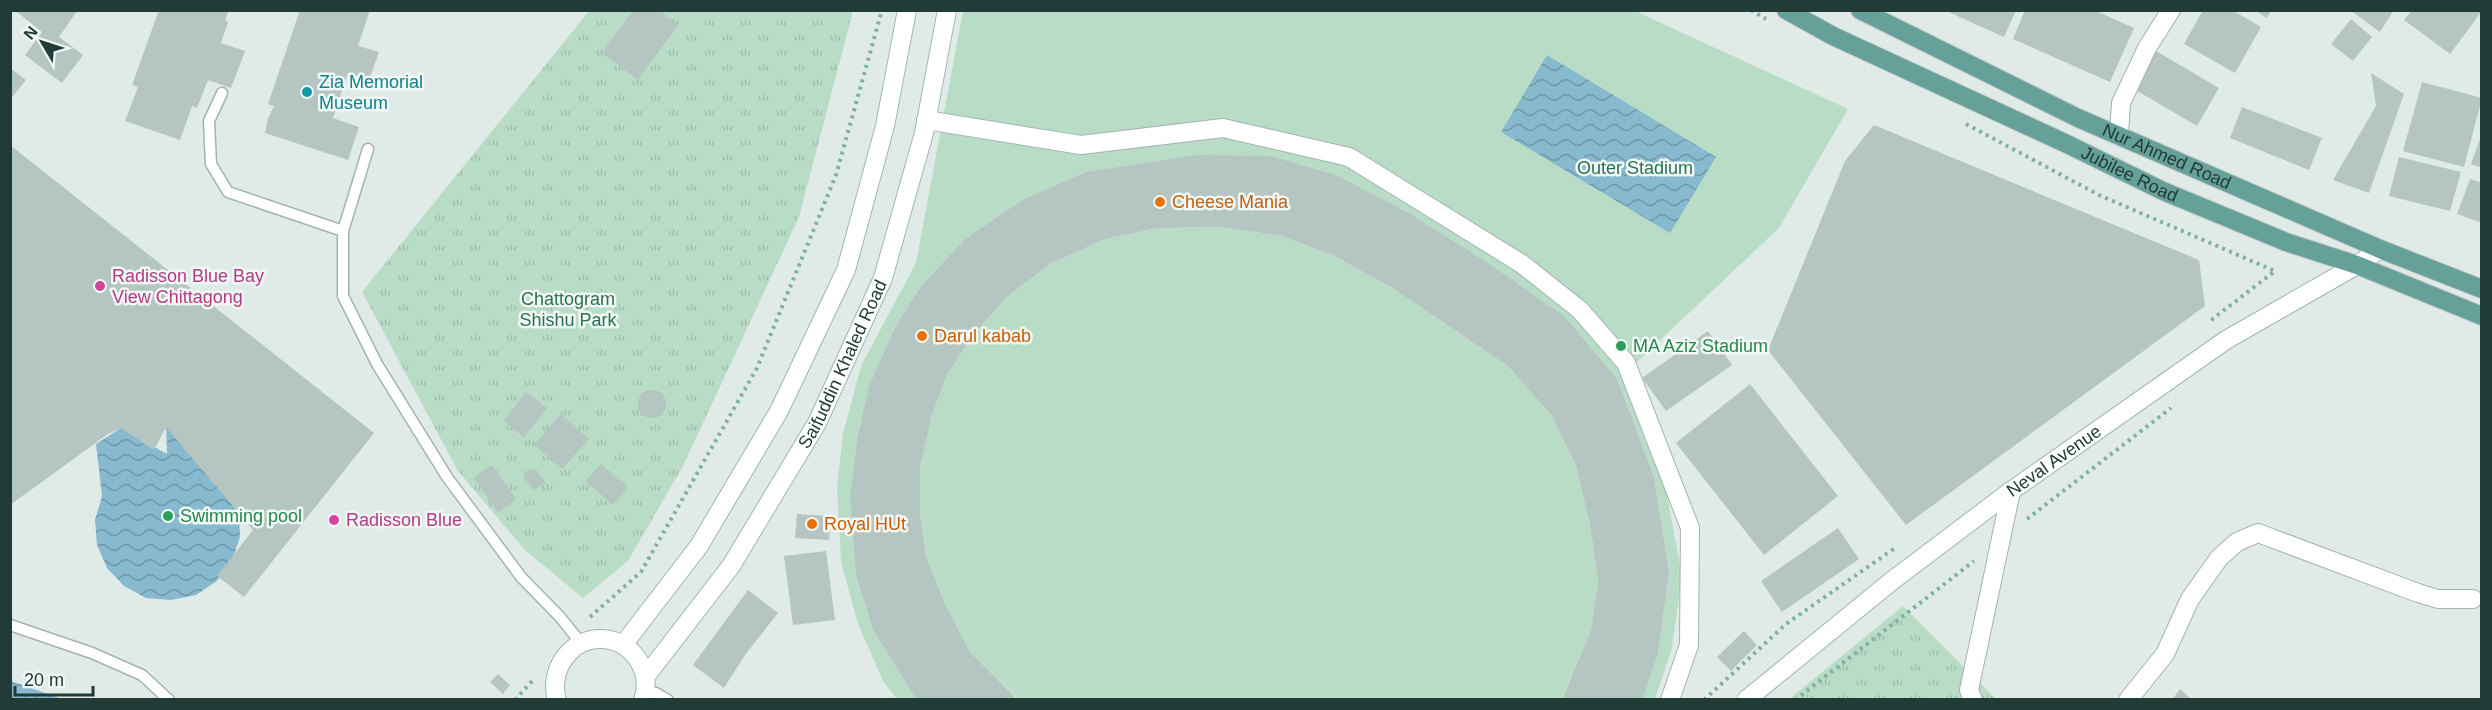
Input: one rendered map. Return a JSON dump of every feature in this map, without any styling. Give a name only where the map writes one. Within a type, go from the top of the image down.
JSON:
[{"type":"main road","name":"Saifuddin Khaled Road","points":[[624,645],[699,546],[779,411],[846,270],[885,126],[907,10]]},
{"type":"main road","name":"Saifuddin Khaled Road","points":[[645,689],[731,566],[817,423],[882,278],[926,120],[946,10]]},
{"type":"main road","name":"Jubilee Road","points":[[1786,10],[1833,36],[2163,191],[2286,242],[2357,265],[2481,316]]},
{"type":"main road","name":"Nur Ahmed Road","points":[[1860,10],[2078,117],[2380,249],[2481,289]]},
{"type":"main road","points":[[2119,134],[2121,103],[2146,48],[2171,10]]},
{"type":"main road","points":[[926,120],[1081,145],[1223,128],[1349,157],[1522,264],[1580,310],[1626,363],[1690,528],[1689,645],[1670,699]]},
{"type":"main road","name":"Neval Avenue","points":[[1746,699],[1893,580],[2011,491],[2226,340],[2357,265],[2380,249]]},
{"type":"main road","points":[[1972,699],[1969,690],[2011,491]]},
{"type":"main road","points":[[2128,699],[2165,654],[2190,599],[2218,558],[2237,542],[2258,533],[2428,596],[2438,599],[2473,599]]},
{"type":"main road","points":[[557,699],[554,687],[557,669],[576,639],[602,639],[624,645],[641,663],[645,689]]},
{"type":"lane","points":[[222,93],[209,121],[211,164],[228,192],[343,231]]},
{"type":"lane","points":[[368,149],[343,231],[343,296],[377,364],[454,486],[521,577],[560,617],[576,639]]},
{"type":"lane","points":[[10,625],[92,653],[142,675],[169,699]]},
{"type":"lane","points":[[645,689],[669,699]]},
{"type":"path","points":[[576,639],[641,572],[757,368],[836,175],[882,10]]},
{"type":"path","points":[[1751,10],[1769,20]]},
{"type":"path","points":[[1963,123],[2099,195],[2275,271],[2202,328]]},
{"type":"path","points":[[1795,699],[2179,402]]},
{"type":"path","points":[[1704,699],[1786,624],[1904,542]]},
{"type":"path","points":[[515,699],[535,678]]},
{"type":"green space","name":"Chattogram Shishu Park","points":[[589,11],[853,11],[799,217],[683,466],[628,561],[583,598],[525,550],[458,471],[362,292]]},
{"type":"green space","name":"MA Aziz Stadium","points":[[963,11],[1635,11],[1848,109],[1779,228],[1622,376],[1662,468],[1682,576],[1672,648],[1655,699],[1642,699],[1658,654],[1669,572],[1654,477],[1617,379],[1145,164],[1086,172],[1022,200],[965,239],[921,286],[895,327],[869,386],[857,439],[850,497],[856,575],[873,630],[917,699],[898,700],[884,683],[858,624],[841,562],[837,488],[843,434],[861,366],[916,263]]},
{"type":"green space","points":[[1221,227],[1282,236],[1335,256],[1394,289],[1508,366],[1552,416],[1576,466],[1590,524],[1598,581],[1591,630],[1562,699],[1018,699],[970,652],[945,604],[926,556],[920,514],[920,467],[932,415],[947,375],[972,336],[1007,297],[1050,264],[1105,239],[1158,228]]},
{"type":"green space","points":[[1903,606],[1996,699],[1788,700]]},
{"type":"water","points":[[1547,55],[1716,157],[1670,233],[1501,132]]},
{"type":"water","name":"Swimming pool","points":[[166,427],[213,470],[239,512],[240,537],[232,561],[217,581],[196,595],[171,600],[146,598],[124,586],[107,568],[97,545],[95,520],[102,496],[96,444],[121,428],[167,454]]},
{"type":"water","points":[[11,681],[62,699],[11,699]]},
{"type":"building","points":[[18,10],[77,11],[59,37],[83,55],[62,83],[25,55],[42,32],[17,12]]},
{"type":"building","points":[[159,10],[229,10],[225,20],[228,22],[221,43],[245,51],[231,88],[208,80],[197,108],[192,106],[180,140],[125,121],[138,87],[132,85]]},
{"type":"building","name":"Zia Memorial Museum","points":[[300,10],[370,10],[358,46],[379,52],[369,80],[348,73],[333,118],[359,127],[348,160],[265,133],[268,118],[274,106],[268,104]]},
{"type":"building","points":[[633,10],[659,10],[678,25],[638,80],[602,53]]},
{"type":"building","points":[[1944,10],[2016,10],[2004,37]]},
{"type":"building","points":[[2025,10],[2094,10],[2134,28],[2110,82],[2013,39]]},
{"type":"building","points":[[2203,10],[2232,10],[2261,27],[2235,73],[2184,44]]},
{"type":"building","points":[[2254,10],[2271,10],[2267,18]]},
{"type":"building","points":[[2350,10],[2394,10],[2380,32]]},
{"type":"building","points":[[2412,10],[2482,11],[2450,54],[2404,20]]},
{"type":"building","points":[[2351,19],[2372,37],[2353,61],[2331,44]]},
{"type":"building","points":[[2156,51],[2219,88],[2197,126],[2134,89]]},
{"type":"building","points":[[10,68],[26,80],[10,100]]},
{"type":"building","points":[[2371,73],[2404,94],[2369,193],[2333,180],[2376,106]]},
{"type":"building","points":[[2422,82],[2482,98],[2464,167],[2403,151]]},
{"type":"building","points":[[2242,107],[2322,138],[2309,170],[2230,138]]},
{"type":"building","points":[[1874,125],[2199,260],[2205,306],[1906,525],[1768,350],[1845,161]]},
{"type":"building","points":[[2482,136],[2482,168],[2471,164]]},
{"type":"building","name":"Radisson Blue Bay View Chittagong","points":[[10,145],[374,433],[244,597],[217,576],[253,530],[166,427],[154,450],[121,428],[108,434],[10,505]]},
{"type":"building","points":[[1197,155],[1270,156],[1336,175],[1412,215],[1491,265],[1565,317],[1617,379],[1654,477],[1669,572],[1658,654],[1642,700],[1562,700],[1591,630],[1598,581],[1590,524],[1576,466],[1552,416],[1508,366],[1394,289],[1335,256],[1282,236],[1221,227],[1158,228],[1105,239],[1050,264],[1007,297],[972,336],[947,375],[932,415],[920,467],[920,514],[926,556],[945,604],[970,652],[1018,700],[917,700],[873,630],[856,575],[850,497],[857,439],[869,386],[895,327],[921,286],[965,239],[1022,200],[1086,172]]},
{"type":"building","points":[[2399,157],[2461,172],[2450,211],[2389,196]]},
{"type":"building","points":[[2470,179],[2482,183],[2482,223],[2457,214]]},
{"type":"building","points":[[1708,331],[1732,365],[1666,411],[1642,378]]},
{"type":"building","points":[[1750,384],[1838,496],[1764,555],[1676,443]]},
{"type":"building","points":[[652,390],[662,394],[666,404],[662,414],[652,418],[642,414],[638,404],[642,394]]},
{"type":"building","points":[[526,392],[547,408],[524,437],[504,421]]},
{"type":"building","points":[[561,414],[589,439],[562,469],[534,445]]},
{"type":"building","points":[[601,464],[628,487],[613,505],[585,481]]},
{"type":"building","points":[[492,465],[516,499],[498,513],[474,478]]},
{"type":"building","points":[[535,468],[546,483],[533,490],[523,476]]},
{"type":"building","points":[[797,514],[831,516],[829,540],[795,538]]},
{"type":"building","points":[[1838,528],[1859,559],[1782,612],[1761,581]]},
{"type":"building","points":[[826,551],[835,620],[793,625],[784,556]]},
{"type":"building","points":[[748,590],[778,613],[745,655],[724,688],[693,665]]},
{"type":"building","points":[[1744,631],[1757,645],[1731,671],[1717,657]]},
{"type":"building","points":[[498,674],[510,685],[503,694],[490,682]]},
{"type":"building","points":[[2180,689],[2192,700],[2172,700]]},
{"type":"place","name":"Zia Memorial Museum","points":[[307,92]]},
{"type":"place","name":"Cheese Mania","points":[[1160,202]]},
{"type":"place","name":"Radisson Blue Bay View Chittagong","points":[[100,286]]},
{"type":"place","name":"Darul kabab","points":[[922,336]]},
{"type":"place","name":"MA Aziz Stadium","points":[[1621,346]]},
{"type":"place","name":"Swimming pool","points":[[168,516]]},
{"type":"place","name":"Radisson Blue","points":[[334,520]]},
{"type":"place","name":"Royal HUt","points":[[812,524]]},
{"type":"park label","name":"Outer Stadium","points":[[1635,168]]}]
